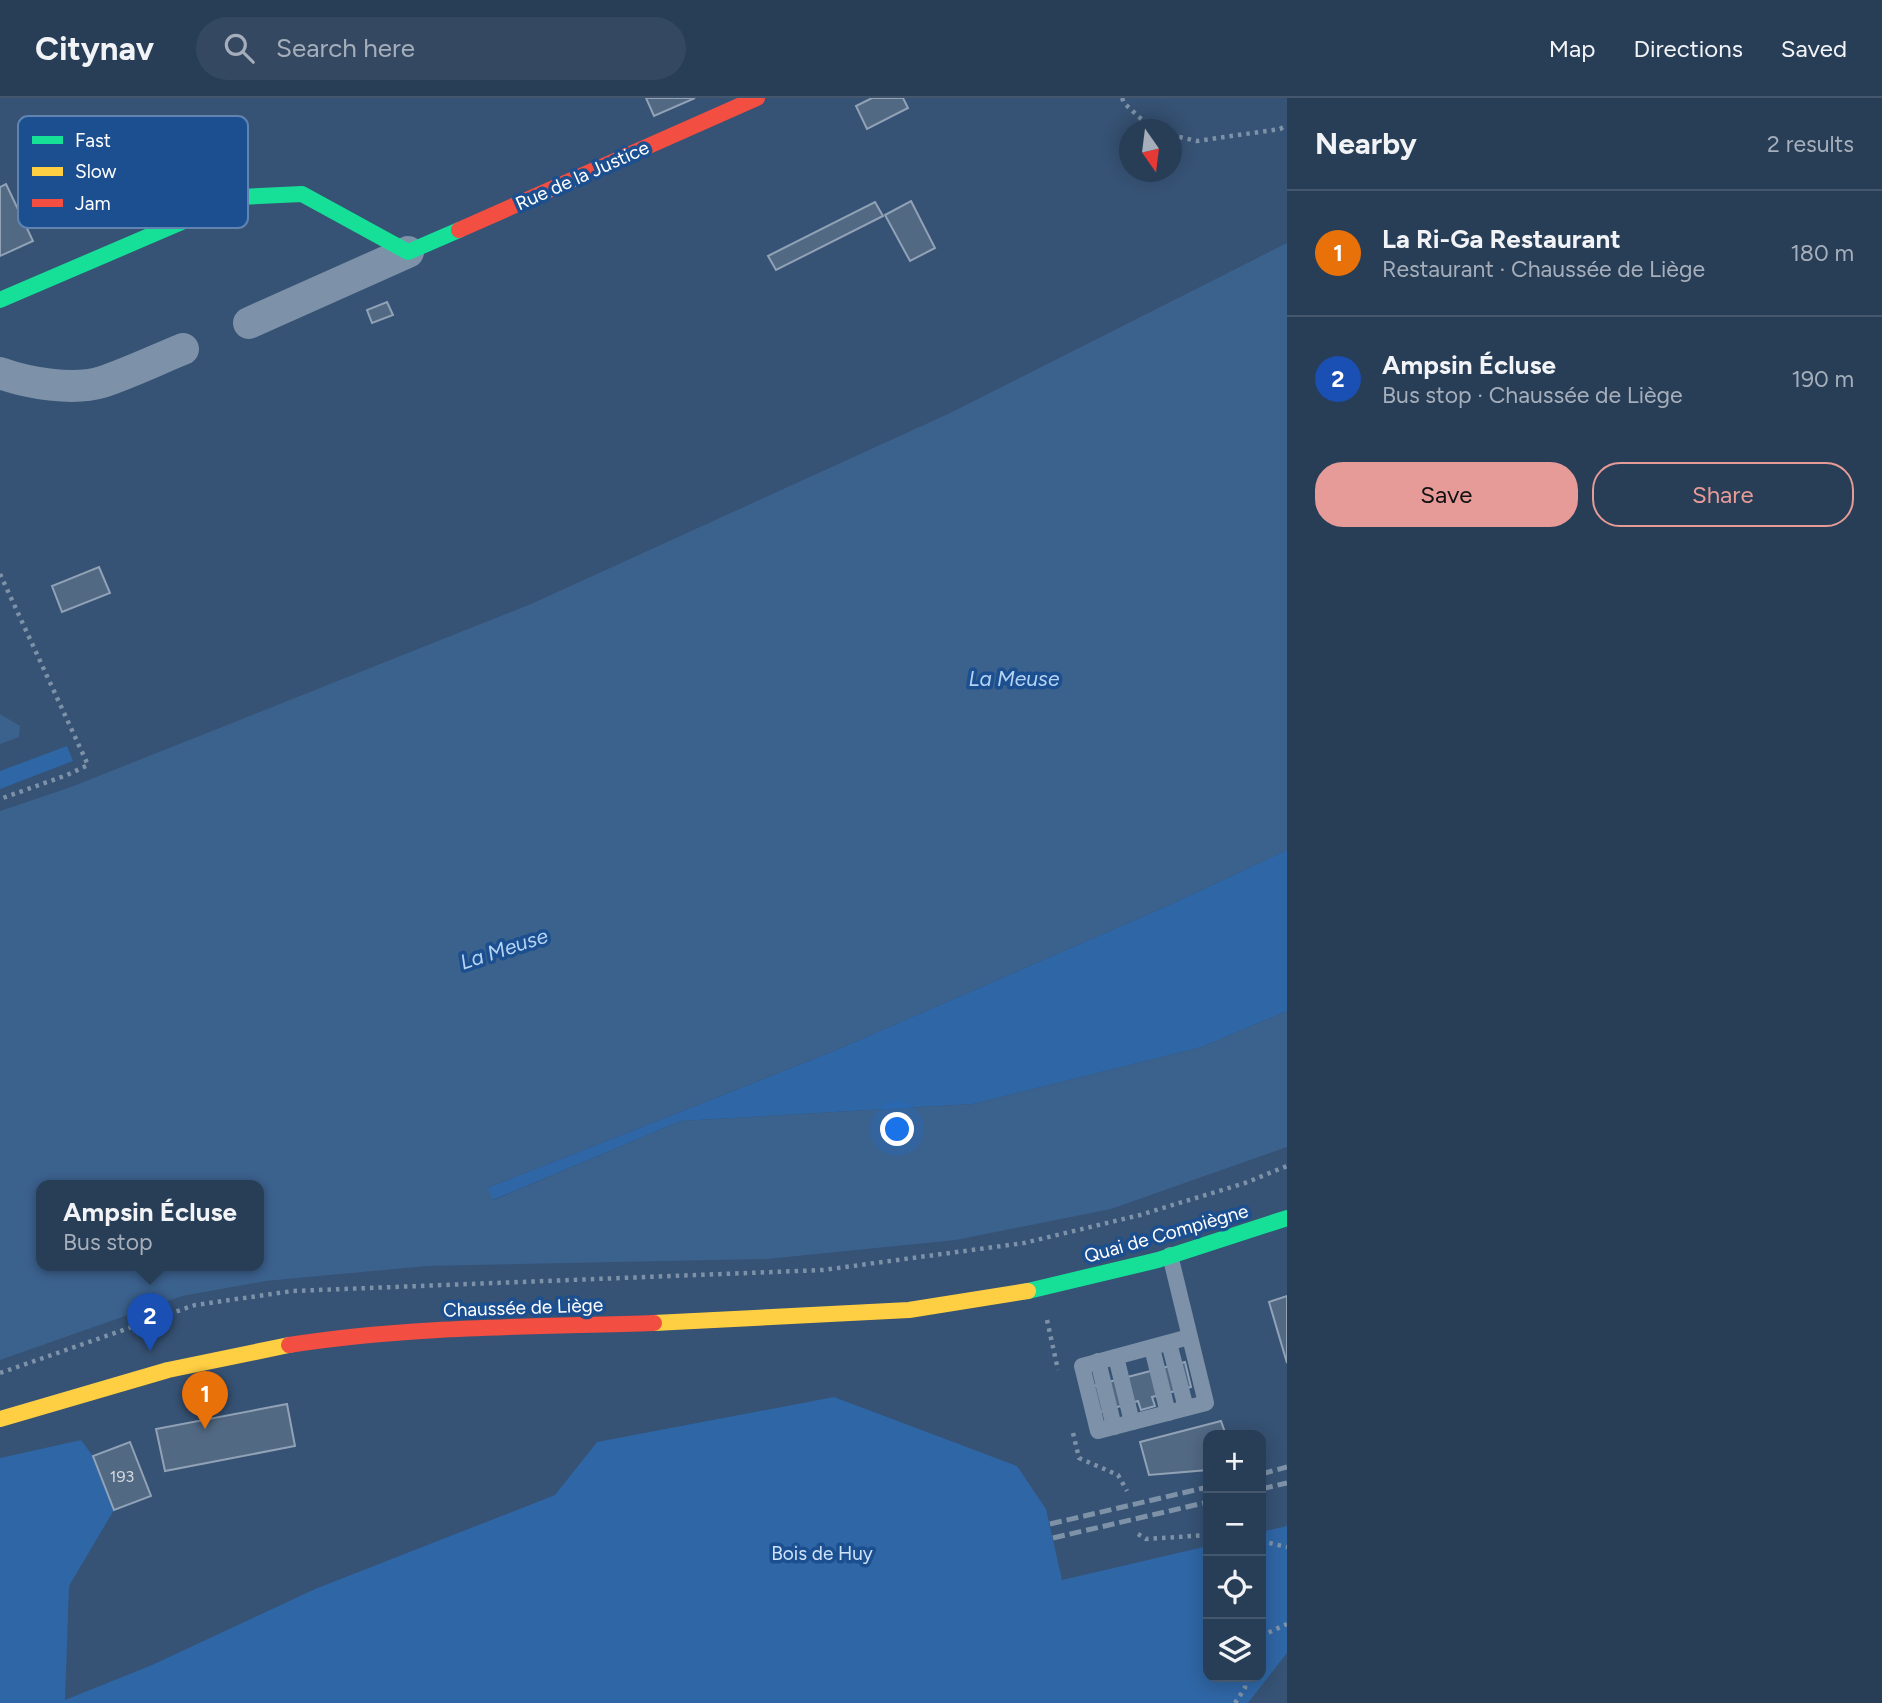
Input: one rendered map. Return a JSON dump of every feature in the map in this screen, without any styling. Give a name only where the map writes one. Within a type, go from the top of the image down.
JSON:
[{"type":"main road","name":"Rue de la Justice","points":[[408,252],[757,98]]},
{"type":"main road","points":[[248,197],[302,194],[408,252]]},
{"type":"main road","points":[[0,300],[168,228]]},
{"type":"main road","name":"Quai de Compiègne","points":[[1056,1286],[1170,1255],[1287,1218]]},
{"type":"main road","name":"Chaussée de Liège","points":[[0,1419],[80,1394],[211,1359],[335,1339],[463,1329],[726,1322],[934,1307],[1056,1286]]},
{"type":"street","name":"Rue de la Justice","points":[[249,323],[408,252]]},
{"type":"street","points":[[0,373],[24,382],[99,383],[183,349]]},
{"type":"lane","points":[[1170,1255],[1206,1403],[1098,1431],[1082,1366],[1189,1337]]},
{"type":"lane","points":[[1169,1343],[1186,1408]]},
{"type":"lane","points":[[1152,1348],[1168,1413]]},
{"type":"lane","points":[[1116,1357],[1132,1422]]},
{"type":"path","points":[[1115,98],[1123,101],[1142,119]]},
{"type":"path","points":[[1182,138],[1197,141],[1280,129],[1287,125]]},
{"type":"path","points":[[0,575],[88,765],[0,799]]},
{"type":"path","points":[[0,1373],[195,1305],[293,1291],[823,1270],[1024,1243],[1140,1215],[1245,1183],[1287,1166]]},
{"type":"path","points":[[1138,1534],[1146,1539],[1203,1535]]},
{"type":"path","points":[[1266,1542],[1287,1547]]},
{"type":"path","points":[[1266,1634],[1287,1623]]},
{"type":"path","points":[[1235,1703],[1245,1688],[1245,1682]]},
{"type":"green space","points":[[67,746],[73,761],[0,789],[0,771]]},
{"type":"green space","points":[[1287,850],[1287,1011],[1202,1047],[973,1104],[681,1121],[493,1200],[487,1188],[834,1051],[1167,906]]},
{"type":"green space","name":"Bois de Huy","points":[[834,1397],[1017,1466],[1046,1509],[1062,1580],[1203,1547],[1203,1682],[1264,1682],[1248,1703],[0,1703],[0,1458],[81,1440],[93,1456],[114,1510],[69,1586],[65,1700],[152,1665],[315,1589],[555,1495],[597,1442]]},
{"type":"green space","name":"Bois de Huy","points":[[1287,1526],[1287,1653],[1266,1680],[1266,1531]]},
{"type":"water","name":"La Meuse","points":[[1287,243],[1287,850],[1167,906],[834,1051],[487,1188],[494,1200],[681,1121],[973,1104],[1202,1047],[1287,1011],[1287,1147],[1111,1209],[956,1240],[767,1259],[427,1266],[266,1281],[182,1296],[0,1360],[0,811],[71,787],[531,604],[950,413]]},
{"type":"water","points":[[0,714],[20,726],[19,737],[0,744]]},
{"type":"building","points":[[646,98],[695,98],[654,116]]},
{"type":"building","points":[[872,98],[903,98],[908,108],[867,129],[856,106]]},
{"type":"building","points":[[6,184],[18,209],[18,228],[27,228],[33,241],[0,256],[0,187]]},
{"type":"building","points":[[911,201],[935,248],[910,261],[885,215]]},
{"type":"building","points":[[875,202],[883,216],[776,270],[768,256]]},
{"type":"building","points":[[387,302],[393,315],[372,323],[367,310]]},
{"type":"building","points":[[99,567],[110,593],[62,612],[52,586]]},
{"type":"building","points":[[1287,1296],[1287,1363],[1269,1302]]},
{"type":"building","points":[[1185,1362],[1191,1387],[1152,1397],[1155,1406],[1141,1410],[1138,1401],[1100,1412],[1093,1386]]},
{"type":"building","points":[[287,1404],[295,1446],[165,1471],[156,1429]]},
{"type":"building","points":[[1221,1421],[1224,1430],[1203,1430],[1203,1470],[1149,1475],[1140,1442]]},
{"type":"building","points":[[130,1442],[151,1496],[114,1510],[93,1456]]},
{"type":"railway","points":[[1266,1473],[1287,1467]]},
{"type":"railway","points":[[1266,1488],[1287,1483]]},
{"type":"railway","points":[[1050,1524],[1203,1488]]},
{"type":"railway","points":[[1053,1538],[1203,1503]]},
{"type":"traffic: fast","points":[[248,197],[302,194],[408,252],[459,230]]},
{"type":"traffic: fast","points":[[0,300],[168,228]]},
{"type":"traffic: fast","points":[[1028,1291],[1158,1260],[1287,1218]]},
{"type":"traffic: slow","points":[[654,1323],[909,1310],[1028,1291]]},
{"type":"traffic: slow","points":[[0,1419],[168,1370],[289,1345]]},
{"type":"traffic: jam","points":[[459,230],[757,98]]},
{"type":"traffic: jam","points":[[289,1345],[425,1331],[654,1323]]},
{"type":"place","name":"Ampsin Écluse","points":[[150,1351]]},
{"type":"place","name":"La Ri-Ga Restaurant","points":[[205,1429]]}]
